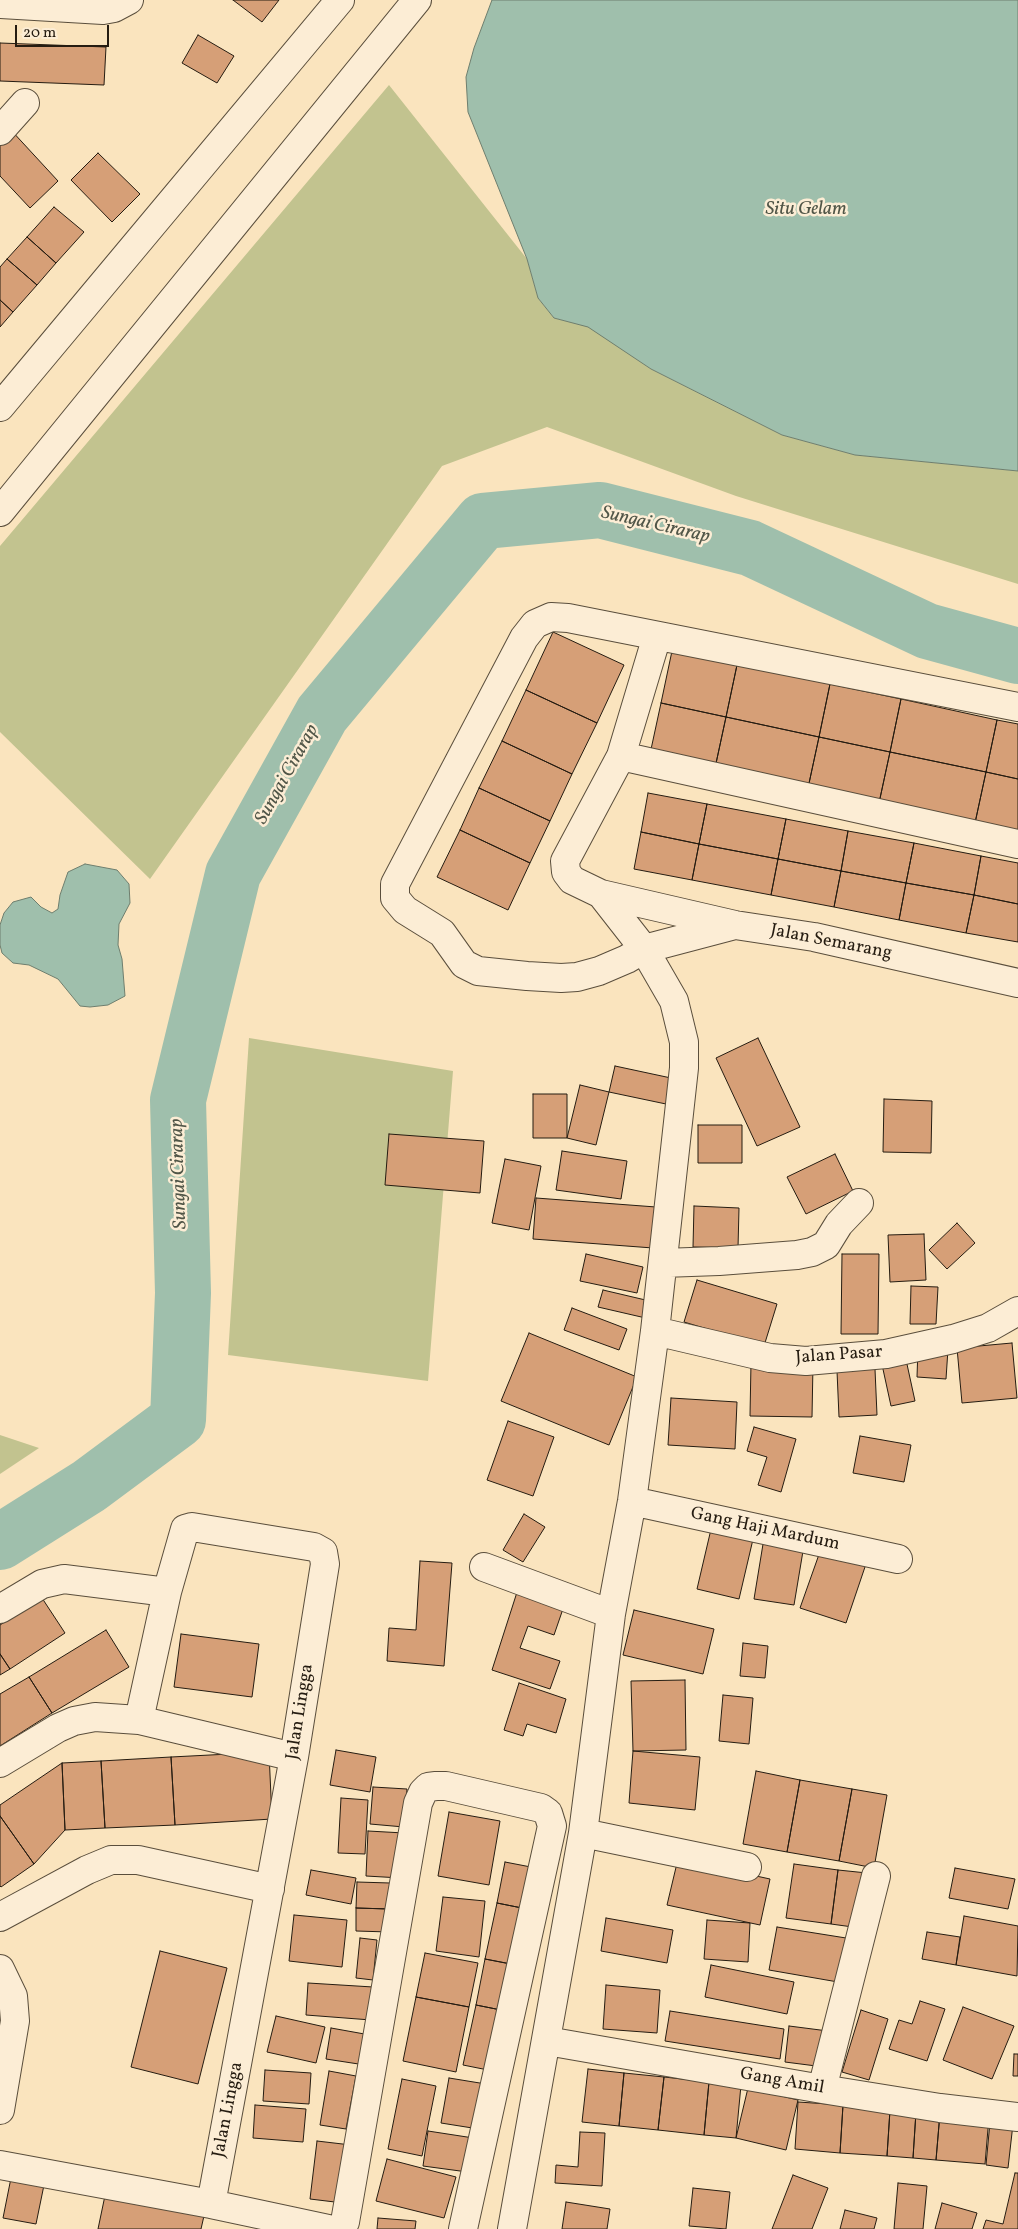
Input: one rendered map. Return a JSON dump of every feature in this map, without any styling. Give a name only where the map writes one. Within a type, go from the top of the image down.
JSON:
[{"type":"street","points":[[0,4],[103,10],[114,8],[130,0]]},
{"type":"street","points":[[0,407],[340,0]]},
{"type":"street","points":[[0,512],[417,0]]},
{"type":"street","points":[[0,131],[25,103]]},
{"type":"street","name":"Jalan Semarang","points":[[657,636],[560,617],[544,619],[535,624],[524,638],[395,884],[395,898],[399,904],[442,933],[464,964],[478,971],[561,978],[577,976],[599,971],[627,959],[644,949],[735,925],[814,937],[1018,983]]},
{"type":"street","points":[[735,925],[601,894],[572,880],[566,872],[565,861],[621,756],[657,636],[1018,707]]},
{"type":"street","points":[[621,756],[1018,844]]},
{"type":"street","points":[[512,2229],[583,1833],[611,1614],[632,1501],[655,1331],[675,1167],[684,1068],[684,1042],[674,1001],[644,949],[601,894]]},
{"type":"street","points":[[663,1262],[719,1262],[812,1252],[826,1246],[839,1224],[859,1203]]},
{"type":"street","name":"Jalan Pasar","points":[[655,1331],[770,1358],[806,1361],[842,1359],[886,1354],[953,1339],[988,1328],[1018,1310]]},
{"type":"street","name":"Gang Haji Mardum","points":[[632,1501],[898,1559]]},
{"type":"street","name":"Jalan Lingga","points":[[139,1720],[167,1592],[182,1535],[189,1528],[314,1548],[323,1552],[325,1564],[294,1757],[211,2204]]},
{"type":"street","points":[[484,1567],[611,1614]]},
{"type":"street","points":[[0,1609],[42,1584],[64,1579],[167,1592]]},
{"type":"street","points":[[0,1763],[58,1728],[74,1721],[95,1716],[139,1720],[294,1757]]},
{"type":"street","points":[[338,2229],[345,2222],[418,1803],[422,1792],[428,1787],[446,1786],[541,1808],[548,1813],[552,1826],[552,1836],[464,2229]]},
{"type":"street","points":[[583,1833],[747,1867]]},
{"type":"street","points":[[0,1917],[87,1870],[112,1860],[138,1860],[270,1889]]},
{"type":"street","points":[[822,2089],[876,1876]]},
{"type":"street","points":[[0,1969],[13,1996],[15,2021],[3,2080],[0,2110]]},
{"type":"street","name":"Gang Amil","points":[[547,2041],[822,2089],[940,2108],[1018,2117]]},
{"type":"street","points":[[0,2165],[211,2204],[328,2229]]},
{"type":"green space","points":[[389,85],[527,259],[538,298],[554,318],[588,326],[651,369],[782,435],[855,455],[1018,471],[1018,584],[736,496],[547,427],[442,466],[150,879],[0,732],[0,546]]},
{"type":"green space","points":[[249,1038],[453,1071],[428,1381],[228,1355]]},
{"type":"green space","points":[[0,1435],[39,1448],[0,1474]]},
{"type":"water","name":"Situ Gelam","points":[[492,0],[1018,0],[1018,471],[855,455],[782,435],[651,369],[588,327],[554,318],[538,298],[527,259],[468,112],[466,77],[474,48]]},
{"type":"water","points":[[85,864],[117,870],[129,884],[130,903],[119,924],[118,945],[122,959],[125,996],[108,1005],[90,1007],[80,1006],[58,979],[29,965],[13,963],[2,953],[0,945],[0,925],[4,913],[13,902],[31,897],[41,907],[52,913],[58,909],[60,895],[68,872]]},
{"type":"building","points":[[233,0],[279,0],[262,22]]},
{"type":"building","points":[[198,35],[234,56],[217,83],[182,63]]},
{"type":"building","points":[[0,43],[106,47],[104,85],[0,81]]},
{"type":"building","points":[[10,129],[58,181],[30,208],[0,176],[0,139]]},
{"type":"building","points":[[98,153],[140,194],[112,222],[71,180]]},
{"type":"building","points":[[54,207],[84,232],[56,263],[27,237]]},
{"type":"building","points":[[27,237],[56,263],[37,285],[7,259]]},
{"type":"building","points":[[7,259],[37,285],[13,312],[0,300],[0,267]]},
{"type":"building","points":[[0,300],[13,312],[0,327]]},
{"type":"building","points":[[553,632],[624,665],[597,723],[526,690]]},
{"type":"building","points":[[672,651],[737,665],[726,717],[661,703]]},
{"type":"building","points":[[737,665],[830,684],[819,737],[726,717]]},
{"type":"building","points":[[830,684],[901,699],[890,752],[819,737]]},
{"type":"building","points":[[526,690],[597,723],[572,774],[502,741]]},
{"type":"building","points":[[901,699],[997,720],[986,772],[890,752]]},
{"type":"building","points":[[661,703],[726,717],[715,768],[650,754]]},
{"type":"building","points":[[726,717],[819,737],[808,788],[715,768]]},
{"type":"building","points":[[997,720],[1018,724],[1018,779],[986,772]]},
{"type":"building","points":[[819,737],[890,752],[879,803],[808,788]]},
{"type":"building","points":[[502,741],[572,774],[550,821],[479,788]]},
{"type":"building","points":[[890,752],[986,772],[975,823],[879,803]]},
{"type":"building","points":[[986,772],[1018,779],[1018,832],[975,823]]},
{"type":"building","points":[[479,788],[550,821],[530,863],[460,830]]},
{"type":"building","points":[[648,793],[707,804],[699,844],[641,832]]},
{"type":"building","points":[[707,804],[786,819],[778,859],[699,844]]},
{"type":"building","points":[[786,819],[848,831],[841,871],[778,859]]},
{"type":"building","points":[[460,830],[530,863],[508,910],[437,877]]},
{"type":"building","points":[[848,831],[914,843],[906,883],[841,871]]},
{"type":"building","points":[[641,832],[699,844],[692,880],[634,869]]},
{"type":"building","points":[[914,843],[981,856],[974,895],[906,883]]},
{"type":"building","points":[[699,844],[778,859],[771,895],[692,880]]},
{"type":"building","points":[[981,856],[1018,863],[1018,904],[974,895]]},
{"type":"building","points":[[778,859],[841,871],[834,907],[771,895]]},
{"type":"building","points":[[841,871],[906,883],[899,920],[834,907]]},
{"type":"building","points":[[906,883],[974,895],[966,933],[899,920]]},
{"type":"building","points":[[974,895],[1018,904],[1018,942],[966,933]]},
{"type":"building","points":[[758,1038],[800,1127],[757,1146],[716,1058]]},
{"type":"building","points":[[615,1066],[671,1078],[666,1104],[609,1092]]},
{"type":"building","points":[[580,1085],[609,1092],[596,1145],[567,1138]]},
{"type":"building","points":[[533,1094],[567,1094],[567,1138],[533,1138]]},
{"type":"building","points":[[884,1099],[932,1101],[931,1153],[883,1152]]},
{"type":"building","points":[[698,1125],[742,1125],[742,1163],[698,1163]]},
{"type":"building","points":[[389,1134],[484,1141],[480,1193],[385,1185]]},
{"type":"building","points":[[562,1151],[627,1161],[621,1199],[556,1190]]},
{"type":"building","points":[[835,1154],[853,1191],[806,1214],[787,1177]]},
{"type":"building","points":[[505,1159],[541,1166],[529,1230],[492,1223]]},
{"type":"building","points":[[536,1198],[656,1207],[653,1248],[533,1239]]},
{"type":"building","points":[[694,1206],[739,1208],[738,1248],[693,1247]]},
{"type":"building","points":[[957,1223],[975,1243],[947,1269],[929,1250]]},
{"type":"building","points":[[924,1234],[926,1280],[890,1282],[888,1235]]},
{"type":"building","points":[[586,1254],[643,1267],[637,1293],[580,1281]]},
{"type":"building","points":[[842,1254],[879,1254],[878,1334],[841,1334]]},
{"type":"building","points":[[697,1280],[777,1304],[764,1346],[684,1322]]},
{"type":"building","points":[[911,1286],[938,1287],[936,1324],[910,1324]]},
{"type":"building","points":[[603,1290],[654,1302],[650,1319],[598,1307]]},
{"type":"building","points":[[572,1308],[627,1329],[619,1350],[564,1330]]},
{"type":"building","points":[[529,1333],[637,1377],[609,1445],[501,1401]]},
{"type":"building","points":[[1012,1343],[1017,1398],[962,1403],[957,1348]]},
{"type":"building","points":[[918,1348],[948,1349],[946,1379],[917,1377]]},
{"type":"building","points":[[905,1355],[915,1401],[891,1406],[881,1360]]},
{"type":"building","points":[[751,1363],[813,1364],[812,1417],[750,1416]]},
{"type":"building","points":[[875,1369],[877,1415],[839,1417],[837,1371]]},
{"type":"building","points":[[671,1398],[737,1402],[735,1449],[668,1445]]},
{"type":"building","points":[[508,1421],[554,1437],[533,1496],[487,1480]]},
{"type":"building","points":[[754,1427],[796,1439],[781,1492],[758,1485],[767,1457],[747,1451]]},
{"type":"building","points":[[860,1436],[911,1445],[904,1482],[853,1473]]},
{"type":"building","points":[[524,1514],[545,1527],[523,1562],[503,1550]]},
{"type":"building","points":[[712,1525],[754,1535],[739,1599],[697,1589]]},
{"type":"building","points":[[764,1538],[804,1545],[794,1605],[754,1599]]},
{"type":"building","points":[[822,1546],[867,1561],[846,1623],[800,1608]]},
{"type":"building","points":[[420,1561],[452,1563],[444,1666],[387,1661],[389,1628],[416,1630]]},
{"type":"building","points":[[519,1586],[565,1603],[554,1635],[528,1626],[520,1648],[560,1661],[550,1689],[492,1670]]},
{"type":"building","points":[[42,1598],[65,1633],[10,1669],[0,1654],[0,1625]]},
{"type":"building","points":[[634,1610],[714,1629],[703,1674],[623,1655]]},
{"type":"building","points":[[106,1630],[129,1667],[52,1713],[29,1677]]},
{"type":"building","points":[[181,1634],[259,1644],[252,1697],[174,1687]]},
{"type":"building","points":[[743,1643],[768,1646],[765,1678],[740,1676]]},
{"type":"building","points":[[0,1654],[10,1669],[0,1675]]},
{"type":"building","points":[[29,1677],[52,1713],[0,1746],[0,1694]]},
{"type":"building","points":[[685,1680],[686,1750],[633,1751],[631,1681]]},
{"type":"building","points":[[519,1683],[566,1699],[556,1733],[527,1724],[523,1736],[504,1730]]},
{"type":"building","points":[[723,1695],[753,1698],[749,1744],[719,1741]]},
{"type":"building","points":[[336,1750],[376,1757],[370,1792],[330,1785]]},
{"type":"building","points":[[633,1751],[700,1757],[695,1810],[629,1803]]},
{"type":"building","points":[[269,1752],[272,1819],[175,1825],[171,1757]]},
{"type":"building","points":[[171,1757],[175,1825],[105,1828],[101,1761]]},
{"type":"building","points":[[101,1761],[105,1828],[65,1830],[62,1763]]},
{"type":"building","points":[[62,1763],[65,1830],[34,1864],[0,1816],[0,1805]]},
{"type":"building","points":[[756,1771],[800,1780],[787,1852],[743,1844]]},
{"type":"building","points":[[800,1780],[852,1789],[839,1861],[787,1852]]},
{"type":"building","points":[[373,1787],[407,1789],[404,1827],[370,1824]]},
{"type":"building","points":[[852,1789],[887,1795],[874,1868],[839,1861]]},
{"type":"building","points":[[341,1798],[368,1800],[365,1854],[338,1853]]},
{"type":"building","points":[[449,1812],[500,1821],[489,1885],[438,1876]]},
{"type":"building","points":[[0,1816],[34,1864],[1,1887],[0,1886]]},
{"type":"building","points":[[368,1831],[404,1833],[401,1878],[366,1876]]},
{"type":"building","points":[[678,1859],[770,1879],[760,1925],[667,1905]]},
{"type":"building","points":[[505,1862],[536,1868],[527,1909],[497,1903]]},
{"type":"building","points":[[794,1864],[838,1870],[831,1924],[786,1918]]},
{"type":"building","points":[[955,1868],[1015,1879],[1008,1909],[949,1898]]},
{"type":"building","points":[[311,1870],[356,1878],[351,1904],[306,1895]]},
{"type":"building","points":[[838,1870],[867,1873],[860,1928],[831,1924]]},
{"type":"building","points":[[357,1882],[390,1883],[389,1909],[356,1908]]},
{"type":"building","points":[[443,1897],[485,1901],[479,1957],[436,1951]]},
{"type":"building","points":[[497,1903],[527,1909],[516,1965],[485,1959]]},
{"type":"building","points":[[356,1908],[389,1909],[389,1932],[356,1931]]},
{"type":"building","points":[[294,1915],[347,1920],[342,1967],[289,1961]]},
{"type":"building","points":[[964,1916],[1018,1926],[1017,1976],[956,1965]]},
{"type":"building","points":[[606,1918],[673,1930],[667,1963],[601,1951]]},
{"type":"building","points":[[707,1920],[750,1923],[748,1962],[704,1959]]},
{"type":"building","points":[[777,1927],[846,1938],[838,1982],[769,1970]]},
{"type":"building","points":[[927,1932],[960,1937],[956,1965],[922,1959]]},
{"type":"building","points":[[360,1938],[377,1940],[373,1980],[356,1978]]},
{"type":"building","points":[[160,1951],[227,1968],[198,2084],[131,2067]]},
{"type":"building","points":[[425,1953],[478,1963],[469,2007],[416,1997]]},
{"type":"building","points":[[485,1959],[516,1965],[506,2011],[476,2005]]},
{"type":"building","points":[[711,1965],[794,1982],[787,2014],[705,1997]]},
{"type":"building","points":[[308,1983],[373,1987],[371,2020],[306,2015]]},
{"type":"building","points":[[606,1985],[660,1990],[657,2033],[603,2029]]},
{"type":"building","points":[[416,1997],[469,2007],[456,2072],[403,2061]]},
{"type":"building","points":[[920,2001],[945,2009],[927,2061],[889,2049],[899,2020],[912,2024]]},
{"type":"building","points":[[476,2005],[506,2011],[493,2071],[463,2065]]},
{"type":"building","points":[[963,2007],[1014,2026],[992,2079],[943,2060]]},
{"type":"building","points":[[861,2010],[888,2019],[869,2080],[842,2072]]},
{"type":"building","points":[[670,2011],[784,2029],[780,2059],[665,2041]]},
{"type":"building","points":[[276,2016],[325,2027],[316,2063],[267,2052]]},
{"type":"building","points":[[789,2026],[828,2031],[824,2067],[785,2062]]},
{"type":"building","points":[[331,2028],[370,2035],[365,2065],[326,2059]]},
{"type":"building","points":[[1014,2054],[1018,2054],[1018,2076],[1013,2076]]},
{"type":"building","points":[[588,2069],[624,2073],[619,2126],[582,2122]]},
{"type":"building","points":[[265,2070],[311,2073],[309,2104],[263,2101]]},
{"type":"building","points":[[329,2071],[356,2076],[346,2129],[320,2125]]},
{"type":"building","points":[[624,2073],[664,2077],[658,2130],[619,2126]]},
{"type":"building","points":[[664,2077],[709,2082],[704,2135],[658,2130]]},
{"type":"building","points":[[449,2078],[492,2085],[485,2130],[441,2123]]},
{"type":"building","points":[[402,2079],[436,2086],[422,2156],[388,2149]]},
{"type":"building","points":[[709,2082],[741,2085],[736,2138],[704,2135]]},
{"type":"building","points":[[748,2088],[798,2100],[786,2150],[736,2138]]},
{"type":"building","points":[[798,2102],[843,2105],[840,2153],[795,2149]]},
{"type":"building","points":[[255,2105],[306,2109],[303,2142],[253,2138]]},
{"type":"building","points":[[843,2105],[890,2110],[887,2156],[840,2153]]},
{"type":"building","points":[[890,2110],[916,2112],[913,2158],[887,2156]]},
{"type":"building","points":[[916,2112],[940,2113],[936,2160],[913,2158]]},
{"type":"building","points":[[940,2113],[989,2117],[985,2164],[936,2160]]},
{"type":"building","points":[[990,2122],[1013,2124],[1008,2168],[986,2165]]},
{"type":"building","points":[[428,2131],[480,2139],[475,2173],[423,2166]]},
{"type":"building","points":[[580,2132],[605,2133],[602,2186],[555,2183],[556,2165],[578,2167]]},
{"type":"building","points":[[317,2141],[351,2145],[343,2203],[310,2199]]},
{"type":"building","points":[[387,2159],[456,2177],[444,2218],[376,2201]]},
{"type":"building","points":[[1015,2173],[1018,2173],[1018,2229],[983,2229],[986,2220],[1003,2224]]},
{"type":"building","points":[[793,2175],[828,2188],[812,2229],[772,2229]]},
{"type":"building","points":[[11,2178],[44,2185],[36,2224],[3,2218]]},
{"type":"building","points":[[898,2183],[927,2186],[923,2229],[894,2229]]},
{"type":"building","points":[[107,2186],[206,2207],[201,2229],[98,2229]]},
{"type":"building","points":[[693,2188],[730,2192],[726,2229],[689,2226]]},
{"type":"building","points":[[566,2202],[610,2209],[607,2229],[562,2229]]},
{"type":"building","points":[[942,2203],[977,2213],[972,2229],[935,2229]]},
{"type":"building","points":[[845,2210],[877,2218],[874,2229],[840,2229]]},
{"type":"building","points":[[378,2218],[416,2221],[415,2229],[377,2229]]},
{"type":"waterway","name":"Sungai Cirarap","points":[[0,1542],[89,1486],[178,1420],[183,1293],[178,1100],[233,874],[322,714],[483,521],[600,510],[750,548],[927,631],[1018,656]]}]
